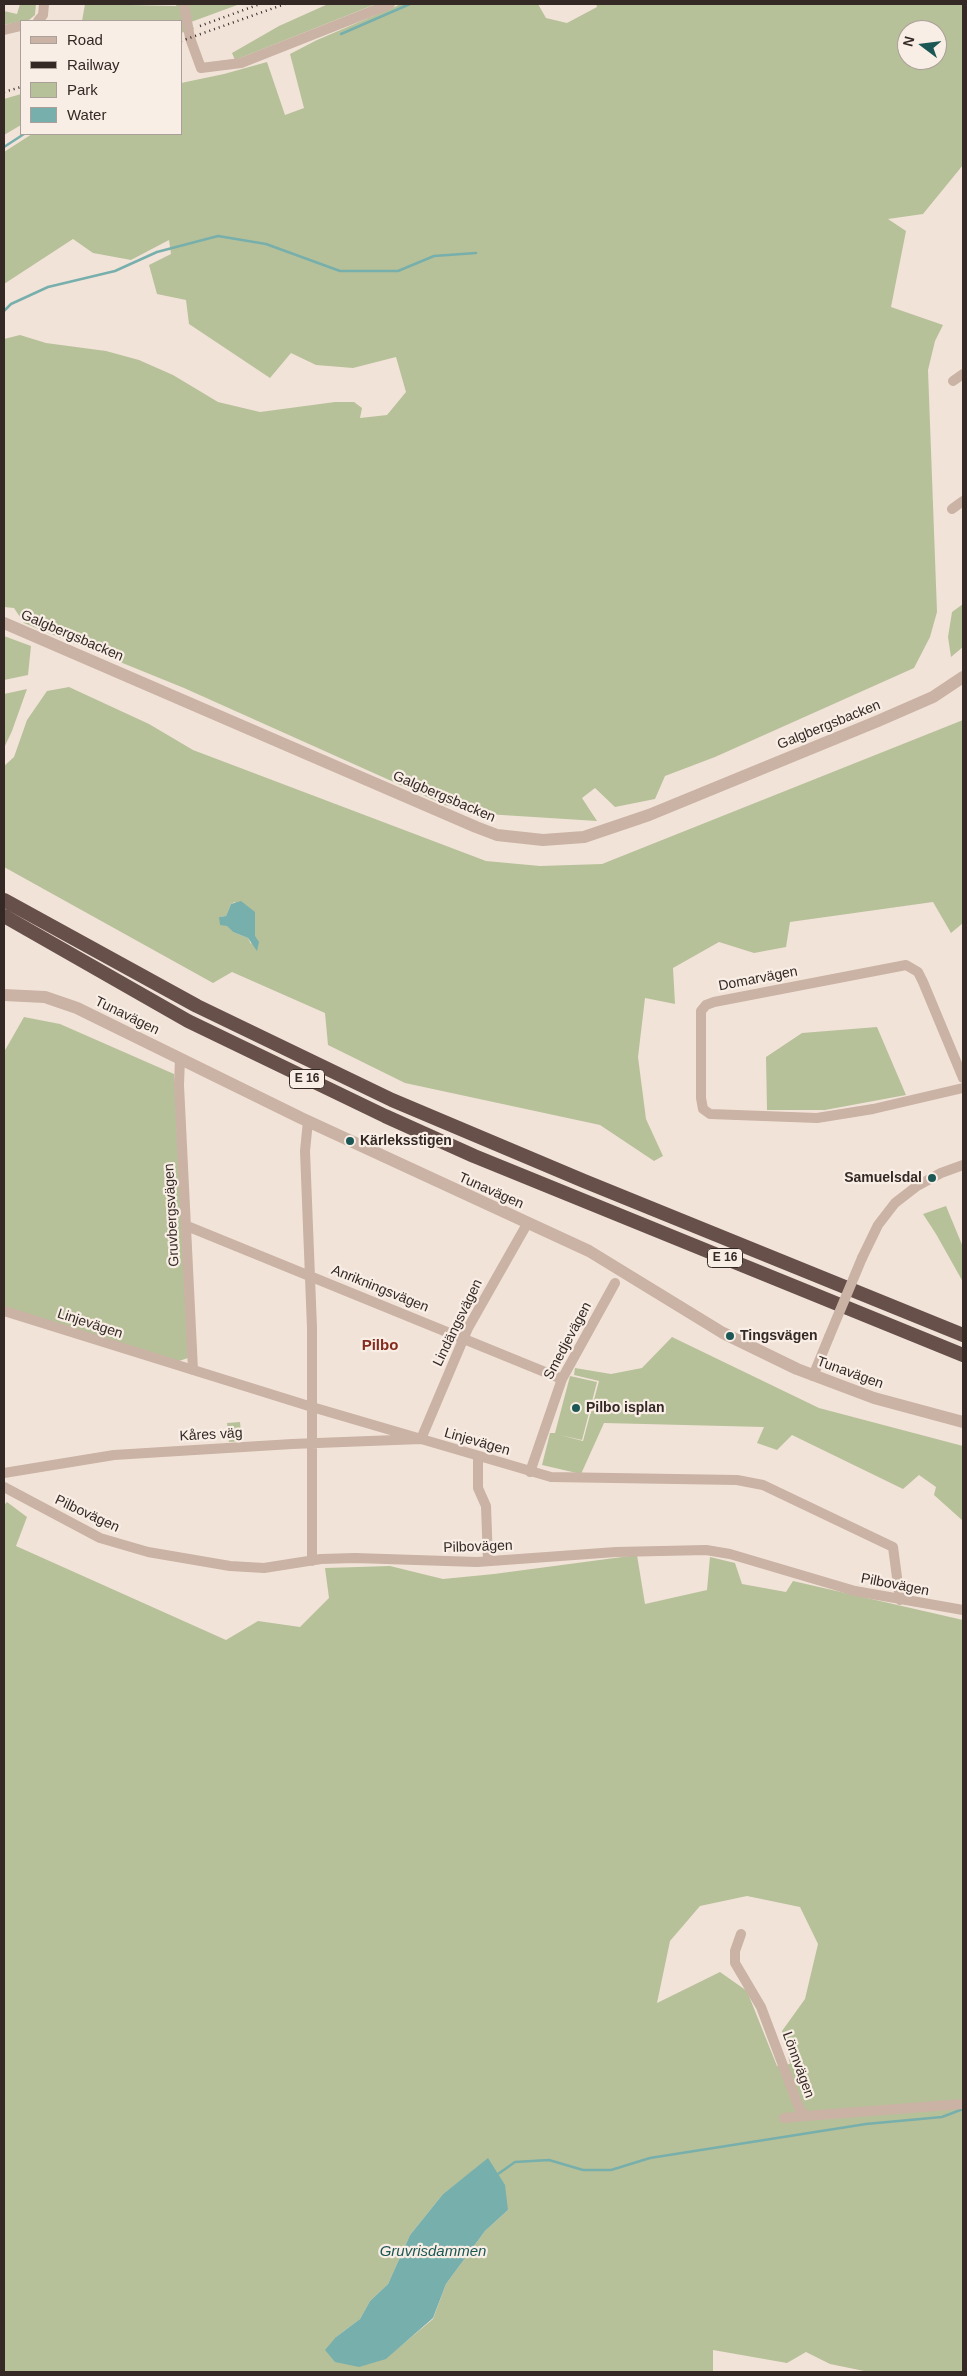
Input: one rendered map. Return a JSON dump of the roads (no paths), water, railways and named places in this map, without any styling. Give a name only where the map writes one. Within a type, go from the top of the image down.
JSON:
[{"type":"highway","name":"E 16","points":[[4,900],[197,1006],[392,1100],[563,1172],[963,1335]]},
{"type":"highway","name":"E 16","points":[[4,916],[188,1021],[385,1116],[483,1160],[963,1355]]},
{"type":"street","points":[[39,20],[43,15],[44,4]]},
{"type":"street","points":[[184,4],[190,38],[201,68],[241,63],[390,4]]},
{"type":"street","points":[[4,30],[20,26]]},
{"type":"street","points":[[953,381],[963,374]]},
{"type":"street","points":[[952,509],[963,501]]},
{"type":"street","name":"Galgbergsbacken","points":[[4,623],[476,827],[497,835],[543,840],[584,837],[648,815],[933,697],[963,677]]},
{"type":"street","name":"Domarvägen","points":[[963,1078],[918,972],[906,965],[714,1002],[706,1005],[701,1012],[700,1098],[703,1109],[710,1114],[817,1118],[873,1109],[963,1088]]},
{"type":"street","name":"Tunavägen","points":[[4,995],[45,997],[77,1008],[308,1122],[606,1260],[699,1319],[747,1346],[813,1376],[882,1401],[963,1422]]},
{"type":"street","name":"Gruvbergsvägen","points":[[180,1058],[179,1085],[187,1226],[192,1370]]},
{"type":"street","points":[[308,1122],[305,1151],[310,1275],[312,1561]]},
{"type":"street","points":[[813,1376],[862,1258],[878,1225],[896,1203],[917,1186],[963,1165]]},
{"type":"street","name":"Lindängsvägen","points":[[421,1439],[464,1338],[528,1224]]},
{"type":"street","name":"Anrikningsvägen","points":[[187,1226],[562,1378]]},
{"type":"street","name":"Smedjevägen","points":[[530,1472],[562,1378],[615,1283]]},
{"type":"street","name":"Linjevägen","points":[[4,1311],[312,1407],[530,1472],[562,1479],[737,1480],[763,1485],[890,1545],[894,1552],[900,1600]]},
{"type":"street","name":"Kåres väg","points":[[4,1474],[114,1455],[421,1439]]},
{"type":"street","points":[[478,1457],[478,1488],[486,1506],[488,1561]]},
{"type":"street","name":"Pilbovägen","points":[[4,1487],[90,1534],[148,1552],[249,1568],[354,1558],[422,1562],[488,1561],[616,1552],[713,1551],[829,1585],[900,1600],[963,1610]]},
{"type":"street","name":"Lönnvägen","points":[[741,1934],[735,1950],[735,1964],[761,2007],[799,2108],[805,2116],[963,2104]]},
{"type":"street","points":[[784,2118],[805,2116]]},
{"type":"water","points":[[241,901],[255,912],[255,936],[259,942],[257,951],[248,938],[233,932],[227,926],[220,925],[219,917],[226,916],[231,904]]},
{"type":"water","name":"Gruvrisdammen","points":[[488,2158],[505,2185],[508,2210],[485,2231],[446,2284],[433,2318],[386,2359],[359,2367],[335,2362],[325,2350],[336,2337],[360,2319],[370,2301],[388,2284],[410,2235],[443,2194]]},
{"type":"waterway","points":[[341,34],[410,4]]},
{"type":"waterway","points":[[4,147],[22,135]]},
{"type":"waterway","points":[[4,311],[11,304],[48,287],[115,271],[157,252],[218,236],[266,244],[340,271],[398,271],[434,256],[476,253]]},
{"type":"waterway","points":[[498,2174],[515,2162],[549,2160],[583,2170],[611,2170],[650,2158],[866,2124],[942,2117],[963,2109]]},
{"type":"railway","points":[[200,26],[260,4]]},
{"type":"railway","points":[[182,41],[285,4]]},
{"type":"railway","points":[[4,92],[20,87]]},
{"type":"place","name":"Kärleksstigen","points":[[350,1141]]},
{"type":"place","name":"Samuelsdal","points":[[932,1178]]},
{"type":"place","name":"Tingsvägen","points":[[730,1336]]},
{"type":"place","name":"Pilbo isplan","points":[[576,1408]]},
{"type":"district","name":"Pilbo","points":[[380,1346]]}]
